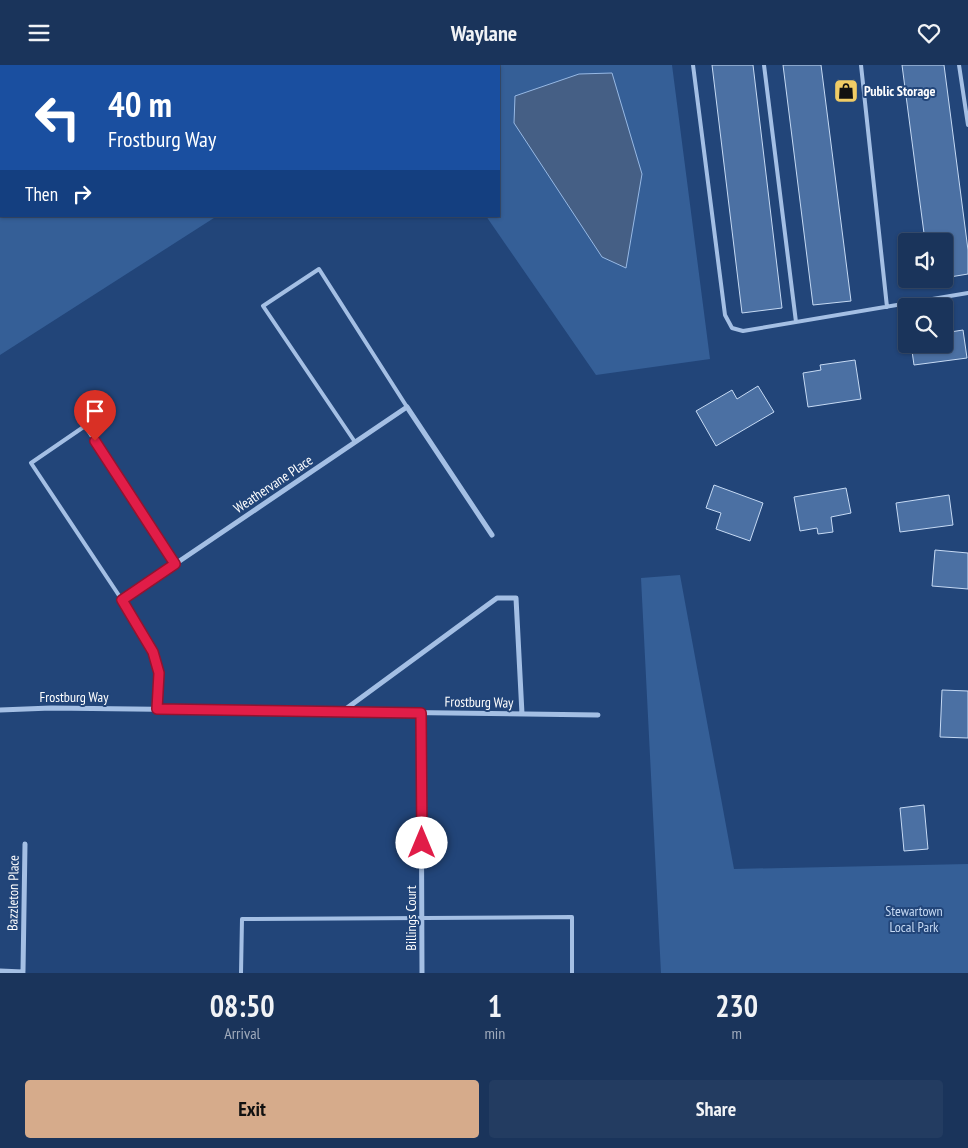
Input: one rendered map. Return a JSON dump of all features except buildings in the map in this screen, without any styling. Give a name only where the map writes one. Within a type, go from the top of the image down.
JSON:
[{"type":"street","name":"Weathervane Place","points":[[122,600],[407,407]]},
{"type":"street","points":[[407,407],[492,535]]},
{"type":"street","points":[[342,711],[497,598],[516,598],[522,714]]},
{"type":"street","points":[[122,600],[153,652],[159,673],[157,709]]},
{"type":"street","name":"Frostburg Way","points":[[0,710],[51,708],[598,715]]},
{"type":"street","name":"Billings Court","points":[[421,713],[422,973]]},
{"type":"street","name":"Bazzleton Place","points":[[0,971],[23,972],[25,844]]},
{"type":"lane","points":[[693,65],[725,315],[732,328],[743,331],[968,293]]},
{"type":"lane","points":[[764,65],[796,322]]},
{"type":"lane","points":[[860,65],[887,307]]},
{"type":"lane","points":[[959,65],[968,125]]},
{"type":"lane","points":[[355,442],[263,307],[271,301],[319,269],[407,407]]},
{"type":"lane","points":[[122,600],[31,463],[85,426],[175,564]]},
{"type":"lane","points":[[241,973],[242,919],[422,917],[572,917],[572,973]]},
{"type":"green space","points":[[500,65],[672,65],[710,359],[596,375],[487,217],[500,217]]},
{"type":"green space","points":[[0,217],[215,217],[0,355]]},
{"type":"green space","name":"Stewartown Local Park","points":[[680,575],[734,869],[968,864],[968,973],[661,973],[641,578]]},
{"type":"shaded area","points":[[612,73],[642,174],[626,268],[602,257],[514,123],[515,96],[579,74]]},
{"type":"place","name":"Public Storage","points":[[846,91]]},
{"type":"route","points":[[95,441],[175,564],[122,600],[153,652],[159,673],[157,709],[421,713],[422,843]]}]
